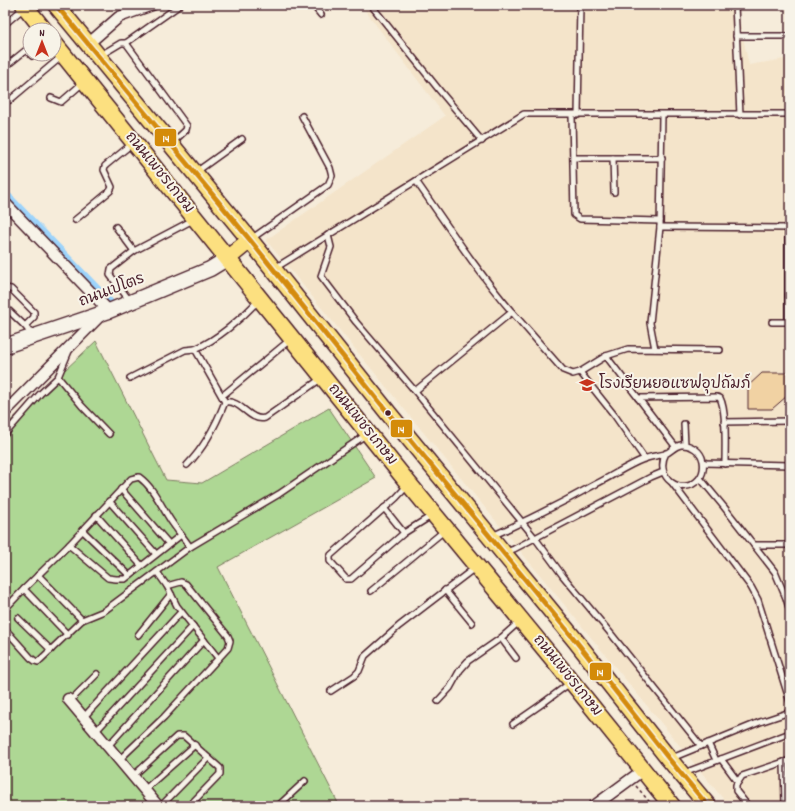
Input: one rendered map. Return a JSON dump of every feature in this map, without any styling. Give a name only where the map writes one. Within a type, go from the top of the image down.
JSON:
[{"type":"main road","name":"ถนนเพชรเกษม","points":[[56,5],[196,173],[394,420],[575,640],[708,806]]},
{"type":"main road","points":[[24,6],[37,22]]},
{"type":"main road","name":"ถนนเพชรเกษม","points":[[62,53],[409,484],[572,682],[637,775],[672,806]]},
{"type":"main road","points":[[228,258],[250,240]]},
{"type":"street","points":[[88,44],[119,17],[152,5]]},
{"type":"street","points":[[5,203],[102,314],[5,412]]},
{"type":"street","name":"ถนนเปโตร","points":[[5,346],[30,331],[102,314],[210,269],[228,258]]},
{"type":"street","points":[[69,700],[132,777],[158,806]]},
{"type":"street","points":[[594,806],[637,775]]},
{"type":"lane","points":[[98,56],[121,43],[126,43],[180,5]]},
{"type":"lane","points":[[313,5],[321,15]]},
{"type":"lane","points":[[371,5],[482,141]]},
{"type":"lane","points":[[578,115],[580,5]]},
{"type":"lane","points":[[735,5],[740,115]]},
{"type":"lane","points":[[5,24],[24,6]]},
{"type":"lane","points":[[736,36],[790,36]]},
{"type":"lane","points":[[126,43],[187,126],[186,130],[171,144]]},
{"type":"lane","points":[[5,67],[22,53]]},
{"type":"lane","points":[[10,100],[47,62]]},
{"type":"lane","points":[[51,98],[61,102],[85,81]]},
{"type":"lane","points":[[273,269],[524,114],[790,114]]},
{"type":"lane","points":[[572,115],[574,215],[576,218],[660,224],[789,228],[789,322],[772,322]]},
{"type":"lane","points":[[655,349],[650,323],[660,224],[662,115]]},
{"type":"lane","points":[[250,240],[328,184],[332,176],[330,168],[302,116]]},
{"type":"lane","points":[[196,173],[242,139]]},
{"type":"lane","points":[[75,220],[110,191],[112,187],[104,170],[104,166],[134,142]]},
{"type":"lane","points":[[573,158],[662,158]]},
{"type":"lane","points":[[613,158],[614,192]]},
{"type":"lane","points":[[416,181],[498,296],[563,370],[573,374],[580,372],[606,356],[628,349],[720,350]]},
{"type":"lane","points":[[131,302],[110,275],[111,269],[134,251],[196,219]]},
{"type":"lane","points":[[116,227],[134,251]]},
{"type":"lane","points":[[328,236],[331,247],[321,276],[356,322],[535,538],[563,576],[701,746]]},
{"type":"lane","points":[[5,288],[11,289],[34,312],[30,331],[5,307]]},
{"type":"lane","points":[[130,378],[185,350],[203,346],[243,317],[260,299]]},
{"type":"lane","points":[[415,392],[512,312]]},
{"type":"lane","points":[[222,396],[292,338]]},
{"type":"lane","points":[[5,434],[40,394],[58,377],[73,343]]},
{"type":"lane","points":[[187,465],[209,437],[216,425],[225,402],[195,349]]},
{"type":"lane","points":[[606,356],[675,446]]},
{"type":"lane","points":[[580,372],[615,416],[644,459]]},
{"type":"lane","points":[[58,377],[82,406],[109,434]]},
{"type":"lane","points":[[225,402],[233,402],[255,418],[265,418],[323,377]]},
{"type":"lane","points":[[638,398],[720,398],[722,402],[724,422],[725,464]]},
{"type":"lane","points":[[724,422],[790,421]]},
{"type":"lane","points":[[684,424],[685,445]]},
{"type":"lane","points":[[5,629],[35,661],[38,662],[82,620],[104,611],[190,547],[279,494],[368,433]]},
{"type":"lane","points":[[490,537],[522,523],[644,459],[666,453],[675,446],[690,446],[699,453],[704,463],[700,478],[688,485],[683,486],[673,484]]},
{"type":"lane","points":[[666,453],[663,462],[663,472],[667,479],[673,484],[751,586],[758,600],[790,702]]},
{"type":"lane","points":[[704,463],[790,465]]},
{"type":"lane","points":[[502,553],[514,549],[663,472]]},
{"type":"lane","points":[[5,609],[69,545],[127,482],[135,477],[139,477],[144,481],[155,494],[173,525],[190,547]]},
{"type":"lane","points":[[700,478],[775,572],[788,598],[790,611]]},
{"type":"lane","points":[[409,484],[331,555],[330,560],[346,579],[351,579],[404,533],[434,514]]},
{"type":"lane","points":[[121,489],[169,544]]},
{"type":"lane","points":[[109,501],[156,554]]},
{"type":"lane","points":[[384,508],[404,533]]},
{"type":"lane","points":[[96,515],[141,565]]},
{"type":"lane","points":[[371,591],[446,529]]},
{"type":"lane","points":[[82,530],[129,575]]},
{"type":"lane","points":[[69,545],[108,578],[116,579],[125,578],[181,535]]},
{"type":"lane","points":[[754,545],[790,545]]},
{"type":"lane","points":[[331,691],[354,676],[359,671],[365,656],[399,626],[477,567]]},
{"type":"lane","points":[[157,572],[167,586],[181,612],[218,658]]},
{"type":"lane","points":[[38,575],[82,620]]},
{"type":"lane","points":[[118,760],[164,716],[228,648],[230,641],[228,636],[186,584],[181,582],[167,586]]},
{"type":"lane","points":[[24,589],[68,634]]},
{"type":"lane","points":[[445,590],[472,623]]},
{"type":"lane","points":[[138,635],[171,594]]},
{"type":"lane","points":[[83,718],[181,612]]},
{"type":"lane","points":[[18,618],[51,650]]},
{"type":"lane","points":[[438,701],[450,688],[460,670],[468,661],[501,638],[521,621]]},
{"type":"lane","points":[[96,732],[193,626]]},
{"type":"lane","points":[[501,638],[516,658]]},
{"type":"lane","points":[[107,747],[204,640]]},
{"type":"lane","points":[[69,700],[97,674]]},
{"type":"lane","points":[[513,724],[572,682]]},
{"type":"lane","points":[[669,759],[760,722],[790,712]]},
{"type":"lane","points":[[682,774],[790,733]]},
{"type":"lane","points":[[132,777],[177,736],[184,736],[220,768],[220,774],[189,806]]},
{"type":"lane","points":[[708,743],[719,760],[738,782]]},
{"type":"lane","points":[[144,790],[195,745]]},
{"type":"lane","points":[[161,806],[208,758]]},
{"type":"lane","points":[[748,806],[736,791],[736,785],[742,776],[787,761],[785,806]]},
{"type":"lane","points":[[278,806],[305,781]]},
{"type":"path","points":[[637,775],[652,806]]},
{"type":"shaded area","name":"โรงเรียนยอแซฟอุปถัมภ์","points":[[361,5],[736,5],[749,65],[790,58],[790,806],[729,806],[266,240],[445,116]]},
{"type":"green space","points":[[96,341],[166,480],[202,483],[329,408],[376,478],[218,567],[338,803],[335,806],[5,806],[5,426]]},
{"type":"building","points":[[762,373],[787,373],[787,396],[772,409],[748,409],[748,386]]},
{"type":"waterway","points":[[5,194],[111,304],[104,311]]},
{"type":"transit line","name":"14","points":[[56,5],[250,240],[389,414],[575,640],[708,806]]},
{"type":"place","name":"โรงเรียนยอแซฟอุปถัมภ์","points":[[587,385]]}]
